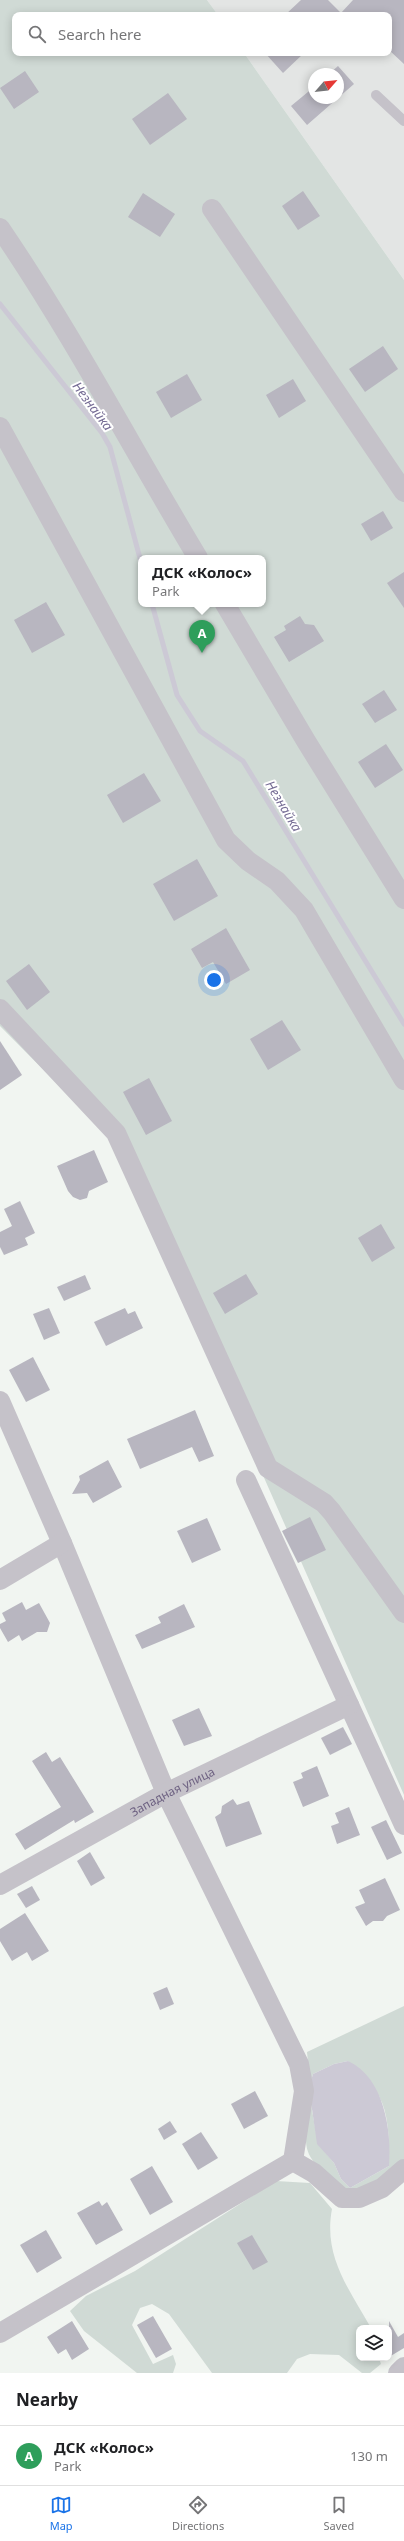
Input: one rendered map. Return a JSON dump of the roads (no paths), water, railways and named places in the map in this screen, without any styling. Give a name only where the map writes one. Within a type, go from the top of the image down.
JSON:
[{"type":"street","points":[[212,209],[404,492]]},
{"type":"street","points":[[0,228],[95,379],[122,430],[196,555]]},
{"type":"street","points":[[0,426],[226,840],[248,861],[277,881],[304,910],[404,1080]]},
{"type":"street","points":[[227,607],[306,741],[404,900]]},
{"type":"street","points":[[0,1009],[116,1133],[268,1468],[324,1503],[404,1613]]},
{"type":"street","points":[[0,1400],[62,1543],[166,1794],[299,2064],[304,2090],[293,2161]]},
{"type":"street","points":[[246,1480],[404,1825]]},
{"type":"street","points":[[0,1580],[62,1543]]},
{"type":"street","name":"Западная улица","points":[[0,1885],[166,1794],[349,1705]]},
{"type":"street","points":[[293,2161],[314,2173],[342,2198],[359,2198],[382,2188],[404,2169]]},
{"type":"street","points":[[0,2333],[293,2161]]},
{"type":"street","points":[[398,2373],[404,2367]]},
{"type":"lane","points":[[376,95],[404,121]]},
{"type":"waterway","name":"Незнайка","points":[[0,304],[102,433],[110,447],[139,555]]},
{"type":"waterway","name":"Незнайка","points":[[153,607],[177,695],[200,731],[243,761],[404,1024]]},
{"type":"place","name":"ДСК «Колос»","points":[[202,653]]}]
